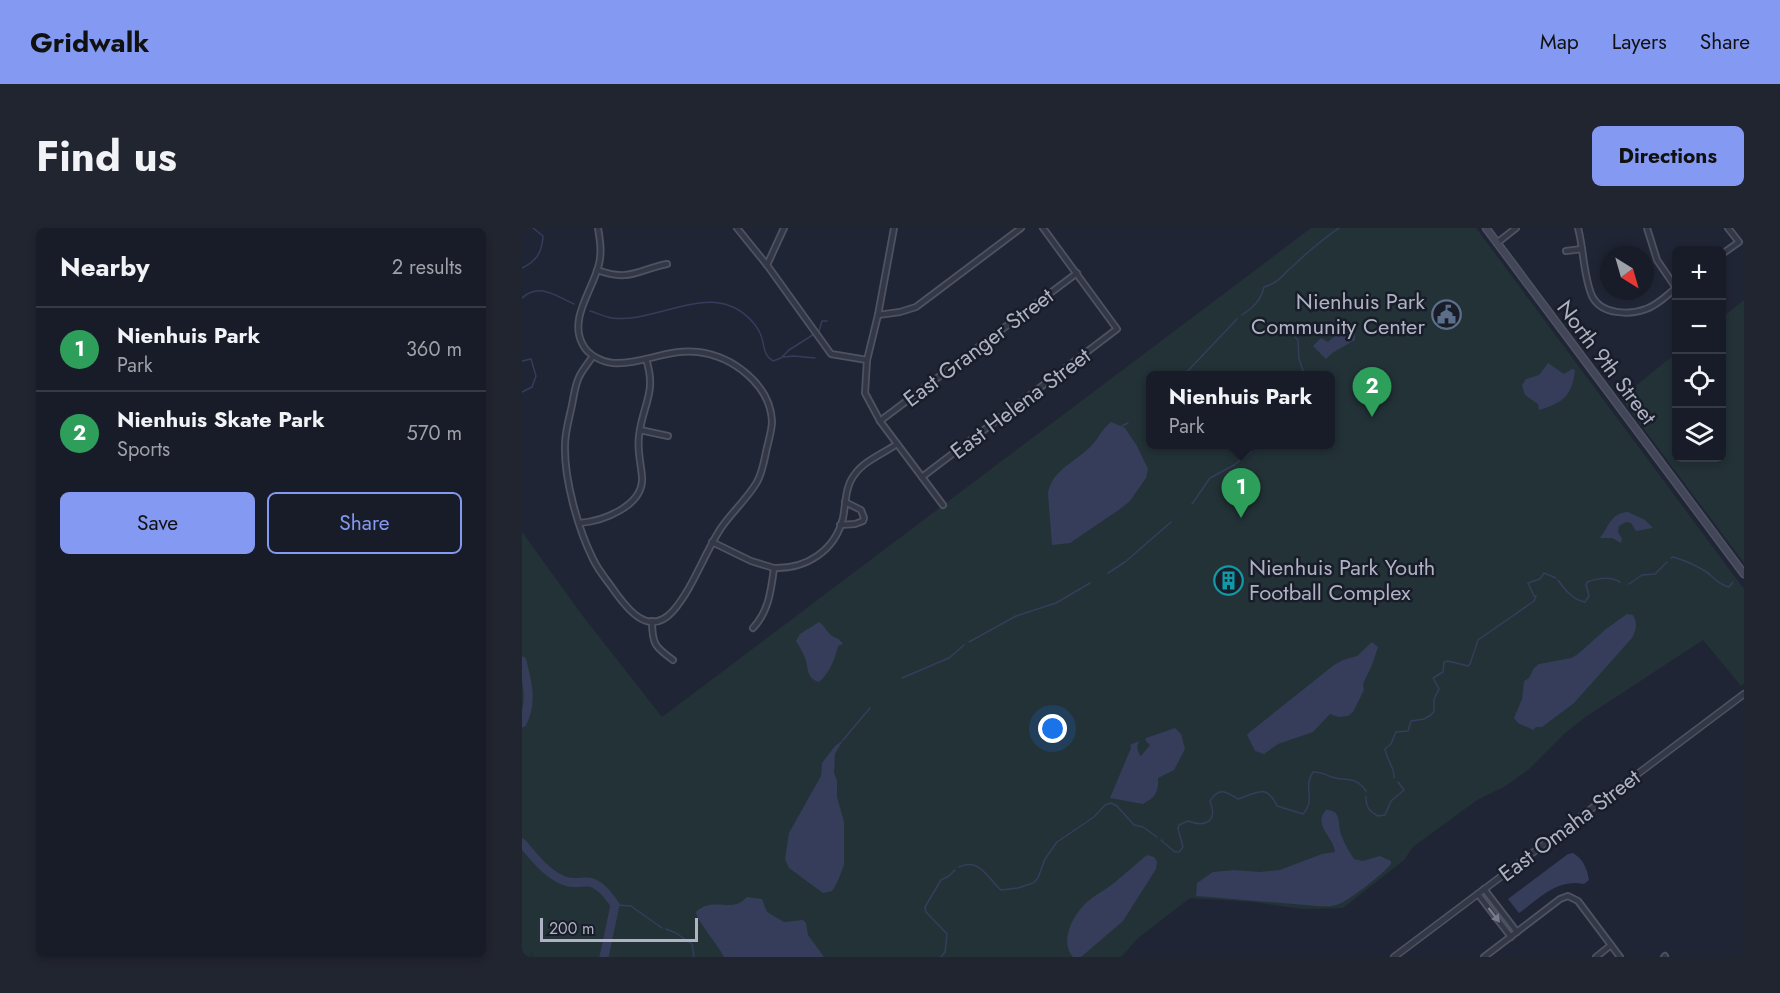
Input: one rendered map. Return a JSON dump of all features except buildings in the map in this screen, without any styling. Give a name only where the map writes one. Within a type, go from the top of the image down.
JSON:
[{"type":"main road","name":"North 9th Street","points":[[1486,228],[1744,574]]},
{"type":"street","points":[[593,356],[575,388],[565,447],[567,472],[580,523],[597,566],[626,608],[643,620],[663,619],[679,604],[712,542],[758,480],[772,421],[763,391],[735,365],[715,356],[696,351],[674,352],[613,363],[593,356],[583,346],[578,332],[578,319],[597,270],[601,248],[598,228]]},
{"type":"street","points":[[737,228],[767,265],[831,354],[867,360]]},
{"type":"street","points":[[767,265],[784,228]]},
{"type":"street","points":[[894,228],[867,360],[865,393],[880,421],[942,505]]},
{"type":"street","points":[[878,315],[916,307],[1021,228]]},
{"type":"street","points":[[1043,228],[1077,273]]},
{"type":"street","points":[[1497,243],[1516,228]]},
{"type":"street","points":[[1578,228],[1593,299],[1610,311],[1626,312],[1646,309],[1672,292]]},
{"type":"street","points":[[1647,228],[1657,260],[1672,281]]},
{"type":"street","points":[[1726,251],[1738,242],[1728,228]]},
{"type":"street","points":[[1566,251],[1582,249]]},
{"type":"street","points":[[597,270],[620,276],[631,276],[667,264]]},
{"type":"street","name":"East Helena Street","points":[[922,477],[1117,329],[1077,273]]},
{"type":"street","name":"East Granger Street","points":[[880,421],[1077,273]]},
{"type":"street","points":[[580,523],[616,513],[635,499],[641,488],[642,479],[638,461],[640,430],[652,382],[646,358]]},
{"type":"street","points":[[640,430],[668,436]]},
{"type":"street","points":[[712,542],[751,561],[774,568],[801,565],[829,547],[838,533],[848,486],[855,473],[897,444]]},
{"type":"street","points":[[840,525],[855,524],[864,518],[861,510],[844,502]]},
{"type":"street","points":[[753,628],[761,619],[767,606],[774,568]]},
{"type":"street","points":[[652,621],[655,646],[673,660]]},
{"type":"street","name":"East Omaha Street","points":[[1394,957],[1744,694]]},
{"type":"street","points":[[1484,889],[1517,932]]},
{"type":"street","points":[[1478,894],[1511,936]]},
{"type":"street","points":[[1484,957],[1560,899],[1568,896],[1578,901],[1620,957]]},
{"type":"street","points":[[1596,957],[1611,945]]},
{"type":"shaded area","points":[[1311,228],[1476,228],[1744,589],[1744,684],[1741,686],[1703,640],[1584,718],[1564,734],[1529,769],[1504,787],[1477,800],[1413,847],[1404,860],[1343,908],[1302,909],[1253,902],[1190,898],[1138,938],[1121,957],[533,957],[529,947],[532,957],[522,957],[522,532],[582,615],[662,717]]},
{"type":"shaded area","points":[[1744,300],[1744,563],[1621,398],[1672,356],[1672,462],[1726,462],[1726,315]]},
{"type":"water","points":[[1347,324],[1355,333],[1355,340],[1326,359],[1313,346],[1321,338],[1328,342]]},
{"type":"water","points":[[1548,363],[1564,374],[1572,369],[1575,370],[1574,379],[1564,398],[1554,405],[1539,410],[1538,404],[1525,395],[1522,385],[1526,379],[1539,375]]},
{"type":"water","points":[[1111,422],[1125,428],[1137,446],[1148,469],[1146,478],[1130,501],[1120,509],[1070,543],[1052,545],[1048,493],[1050,485],[1060,471],[1087,450]]},
{"type":"water","points":[[1628,512],[1645,520],[1653,528],[1636,531],[1631,523],[1626,522],[1619,526],[1621,543],[1612,538],[1600,538],[1617,515]]},
{"type":"water","points":[[1627,614],[1633,615],[1636,621],[1632,638],[1574,703],[1542,727],[1536,727],[1533,730],[1518,723],[1514,718],[1522,699],[1524,681],[1529,678],[1534,668],[1539,664],[1571,658],[1578,654]]},
{"type":"water","points":[[819,622],[843,644],[838,646],[831,666],[819,682],[810,676],[804,656],[796,641],[800,634]]},
{"type":"water","points":[[1372,642],[1378,647],[1363,684],[1364,690],[1353,712],[1348,716],[1338,717],[1330,714],[1313,732],[1278,744],[1264,754],[1255,751],[1247,735],[1250,732],[1334,665],[1357,656]]},
{"type":"water","points":[[1175,728],[1181,734],[1185,749],[1174,770],[1158,778],[1157,791],[1153,797],[1143,804],[1110,798],[1131,748],[1130,745],[1139,741],[1137,747],[1141,756],[1150,745],[1145,740],[1146,738]]},
{"type":"water","points":[[843,740],[835,754],[834,773],[837,781],[837,797],[844,822],[844,865],[832,891],[823,893],[789,868],[785,859],[789,833],[821,776],[822,763],[835,746]]},
{"type":"water","points":[[1326,810],[1331,810],[1337,815],[1342,837],[1354,859],[1363,861],[1380,856],[1391,861],[1391,864],[1381,874],[1349,899],[1336,905],[1324,906],[1196,896],[1197,883],[1213,872],[1280,870],[1322,854],[1335,852],[1322,826],[1322,816]]},
{"type":"water","points":[[1573,853],[1584,864],[1589,880],[1584,884],[1565,884],[1557,887],[1519,913],[1508,899],[1568,854]]},
{"type":"water","points":[[1147,855],[1154,857],[1157,861],[1156,869],[1123,921],[1081,957],[1073,957],[1067,943],[1069,928],[1077,914],[1087,902]]},
{"type":"water","points":[[747,897],[762,899],[767,912],[784,922],[803,920],[806,923],[808,935],[824,957],[724,957],[696,912],[712,905],[735,905]]},
{"type":"waterway","points":[[522,268],[535,259],[541,247],[543,236],[533,228]]},
{"type":"waterway","points":[[1242,315],[1256,303],[1264,287],[1277,281],[1339,228]]},
{"type":"waterway","points":[[522,298],[528,293],[541,291],[554,294],[574,304]]},
{"type":"waterway","points":[[590,311],[609,317],[626,318],[703,303],[730,306],[743,313],[755,325],[762,337],[767,356],[773,361],[781,358],[789,350],[819,331],[822,321],[827,321]]},
{"type":"waterway","points":[[1188,371],[1237,319]]},
{"type":"waterway","points":[[1295,337],[1298,340],[1299,359],[1303,371]]},
{"type":"waterway","points":[[783,357],[815,358]]},
{"type":"waterway","points":[[522,361],[531,359],[536,376],[532,387],[522,392]]},
{"type":"waterway","points":[[1122,426],[1128,423]]},
{"type":"waterway","points":[[1192,504],[1210,478],[1234,465],[1251,452]]},
{"type":"waterway","points":[[1108,573],[1125,562],[1171,522]]},
{"type":"waterway","points":[[1671,558],[1685,561],[1705,571],[1725,586],[1729,587],[1733,582]]},
{"type":"waterway","points":[[1629,584],[1642,575],[1655,574],[1667,562]]},
{"type":"waterway","points":[[1394,778],[1385,749],[1391,744],[1396,732],[1408,731],[1411,721],[1424,719],[1434,711],[1434,699],[1439,689],[1433,678],[1443,672],[1444,662],[1468,666],[1478,640],[1534,601],[1536,596],[1528,583],[1540,579],[1544,573],[1556,578]]},
{"type":"waterway","points":[[1558,580],[1573,597],[1585,602],[1589,596],[1587,582],[1604,578],[1620,582]]},
{"type":"waterway","points":[[969,642],[1016,616],[1056,603],[1090,583]]},
{"type":"waterway","points":[[902,678],[949,658],[964,645]]},
{"type":"waterway","points":[[522,661],[528,700],[522,723]]},
{"type":"waterway","points":[[843,740],[870,708]]},
{"type":"waterway","points":[[1161,840],[1175,852],[1179,852],[1183,847],[1179,825],[1188,821],[1200,824],[1209,821],[1212,814],[1210,801],[1220,792],[1238,799],[1265,792],[1277,806],[1303,814],[1309,803],[1309,783],[1313,772],[1354,781],[1366,791]]},
{"type":"waterway","points":[[1366,797],[1370,810],[1378,816],[1385,815],[1391,801],[1404,790],[1398,782]]},
{"type":"waterway","points":[[959,867],[966,865],[978,867],[1001,890],[1033,883],[1057,842],[1094,817],[1105,805],[1111,803],[1117,806],[1134,825],[1143,827],[1157,837]]},
{"type":"waterway","points":[[522,843],[554,876],[568,882],[596,884],[613,901],[615,905],[604,957]]},
{"type":"waterway","points":[[941,957],[945,952],[947,934],[926,912],[925,907],[941,880],[955,870]]},
{"type":"waterway","points":[[615,905],[631,906],[662,928]]},
{"type":"waterway","points":[[666,929],[692,944],[694,957]]},
{"type":"place","name":"Nienhuis Park Community Center","points":[[1446,314]]},
{"type":"place","name":"Nienhuis Skate Park","points":[[1372,417]]},
{"type":"place","name":"Nienhuis Park","points":[[1241,518]]},
{"type":"place","name":"Nienhuis Park Youth Football Complex","points":[[1228,580]]}]
